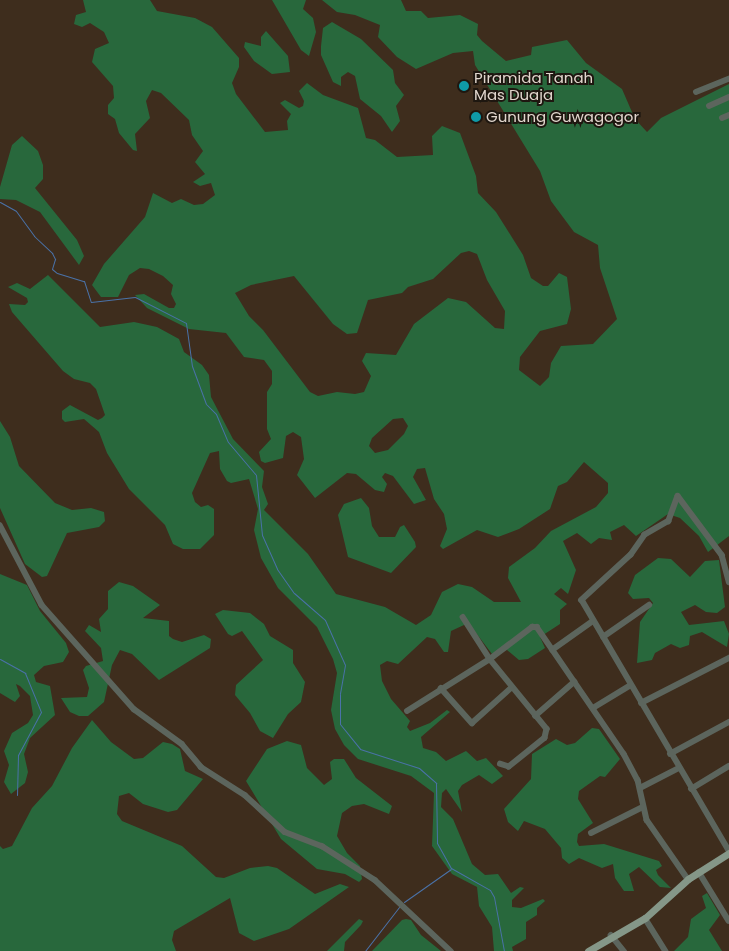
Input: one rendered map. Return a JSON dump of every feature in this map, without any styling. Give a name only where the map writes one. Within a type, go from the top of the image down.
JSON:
[{"type":"main road","points":[[588,951],[645,918],[688,879],[729,852]]},
{"type":"street","points":[[696,92],[729,79]]},
{"type":"street","points":[[709,106],[729,97]]},
{"type":"street","points":[[729,582],[722,556],[678,496],[669,521],[645,535],[631,555],[584,596],[583,604],[729,852]]},
{"type":"street","points":[[0,525],[42,605],[134,709],[182,744],[201,767],[246,795],[286,832],[322,846],[375,880],[451,951]]},
{"type":"street","points":[[603,637],[649,605]]},
{"type":"street","points":[[463,617],[490,660],[547,730],[545,738],[509,767],[500,764]]},
{"type":"street","points":[[552,650],[593,621]]},
{"type":"street","points":[[407,711],[441,688],[490,660],[534,626],[593,708],[632,768],[640,788],[643,807],[659,839],[688,879]]},
{"type":"street","points":[[641,703],[729,658]]},
{"type":"street","points":[[535,716],[574,682]]},
{"type":"street","points":[[593,708],[631,685]]},
{"type":"street","points":[[441,688],[472,723],[511,688]]},
{"type":"street","points":[[670,754],[729,722]]},
{"type":"street","points":[[691,789],[729,766]]},
{"type":"street","points":[[640,788],[679,768]]},
{"type":"street","points":[[591,833],[643,807]]},
{"type":"street","points":[[699,872],[729,921]]},
{"type":"street","points":[[645,918],[666,951]]},
{"type":"street","points":[[612,936],[624,951]]},
{"type":"green space","points":[[83,0],[150,0],[157,11],[195,18],[212,27],[239,58],[239,67],[232,83],[236,94],[265,132],[288,130],[287,121],[291,114],[280,103],[285,100],[299,108],[303,106],[304,101],[299,91],[307,83],[323,95],[358,108],[366,138],[375,140],[397,157],[433,155],[432,136],[442,126],[460,133],[476,176],[478,193],[496,212],[523,255],[531,278],[543,286],[548,286],[559,273],[567,277],[571,309],[567,324],[540,331],[520,357],[519,370],[540,386],[549,377],[551,363],[561,346],[593,344],[617,319],[600,268],[598,245],[574,232],[551,201],[540,171],[475,65],[473,51],[453,53],[416,69],[397,57],[378,37],[380,25],[355,15],[337,12],[322,0],[401,0],[406,11],[421,11],[428,18],[460,15],[478,24],[477,35],[506,61],[531,55],[532,47],[567,40],[586,63],[622,89],[635,119],[647,132],[661,118],[729,84],[729,536],[708,552],[699,536],[680,518],[668,514],[636,536],[624,525],[610,532],[612,540],[599,538],[591,544],[577,533],[563,541],[576,570],[568,594],[561,588],[554,594],[567,604],[560,610],[560,624],[540,637],[545,648],[528,659],[519,660],[507,650],[492,654],[470,625],[464,625],[451,631],[448,652],[444,652],[435,639],[427,637],[398,664],[387,661],[380,665],[382,681],[391,699],[410,721],[407,727],[410,731],[430,723],[447,710],[450,712],[421,737],[423,748],[436,752],[446,761],[466,751],[477,761],[486,758],[503,776],[492,784],[479,775],[462,785],[458,791],[462,812],[446,789],[442,793],[441,807],[453,819],[472,864],[485,875],[498,874],[511,893],[520,887],[524,888],[512,900],[512,907],[521,908],[543,899],[545,901],[537,908],[537,915],[526,922],[526,939],[512,947],[513,951],[494,951],[492,927],[479,906],[477,887],[452,874],[432,846],[434,793],[411,776],[358,759],[344,745],[335,729],[331,710],[337,673],[333,659],[317,627],[278,588],[261,558],[254,530],[258,509],[249,479],[231,483],[227,481],[220,469],[219,451],[210,453],[192,493],[195,502],[201,507],[208,505],[214,509],[214,535],[200,549],[183,549],[173,544],[165,525],[129,489],[107,453],[99,432],[84,419],[65,422],[62,419],[62,411],[70,405],[98,420],[105,415],[96,389],[90,383],[74,379],[63,371],[12,312],[9,304],[25,305],[28,302],[27,298],[8,287],[17,283],[30,289],[48,275],[100,327],[134,322],[157,327],[179,339],[184,352],[202,365],[209,375],[211,397],[233,439],[264,471],[262,487],[268,504],[264,510],[308,554],[336,594],[385,607],[416,625],[431,615],[442,592],[458,584],[472,587],[494,602],[521,602],[508,578],[509,567],[535,548],[551,531],[596,507],[608,493],[608,483],[584,462],[567,482],[558,486],[550,509],[519,529],[498,537],[477,530],[443,549],[440,546],[447,529],[444,514],[434,499],[425,468],[417,469],[413,477],[426,500],[414,504],[393,476],[385,473],[382,477],[387,484],[384,492],[375,490],[356,474],[347,473],[315,498],[297,475],[304,459],[301,437],[293,432],[286,436],[283,458],[265,463],[261,461],[259,452],[271,439],[267,429],[267,392],[272,384],[272,371],[264,360],[244,357],[226,333],[189,329],[147,308],[135,295],[144,294],[169,308],[174,308],[176,304],[171,294],[173,285],[163,276],[149,269],[140,268],[129,275],[118,297],[101,297],[92,285],[104,264],[145,217],[153,193],[172,203],[181,199],[194,205],[203,204],[215,195],[211,183],[200,186],[193,182],[205,174],[195,162],[203,151],[192,135],[189,120],[161,93],[152,90],[146,101],[150,118],[135,134],[137,151],[133,150],[119,133],[115,119],[108,114],[108,105],[114,98],[113,86],[92,62],[95,49],[109,43],[104,32],[90,23],[82,27],[74,24],[76,15],[86,12]],"holes":[[[469,251],[477,254],[487,280],[505,311],[504,329],[495,328],[466,302],[448,298],[414,324],[396,355],[366,353],[362,361],[371,376],[364,392],[355,394],[337,392],[318,396],[310,392],[263,330],[249,316],[235,293],[251,285],[294,276],[333,324],[347,334],[357,333],[368,300],[402,293],[408,287],[433,279],[461,253]],[[403,418],[408,426],[404,434],[388,450],[375,453],[369,446],[372,438],[393,419]]]},
{"type":"green space","points":[[272,0],[306,0],[303,9],[313,18],[316,32],[309,56],[301,50]]},
{"type":"green space","points":[[332,22],[361,39],[393,70],[395,83],[404,95],[396,106],[400,121],[392,132],[381,116],[360,99],[355,76],[348,72],[341,77],[341,86],[333,82],[321,55],[323,28]]},
{"type":"green space","points":[[266,31],[288,56],[290,72],[272,74],[254,61],[244,47],[245,42],[261,46],[261,37]]},
{"type":"green space","points":[[22,136],[38,151],[43,165],[43,179],[35,188],[77,240],[84,256],[79,265],[40,212],[16,200],[0,199],[0,187],[12,145]]},
{"type":"green space","points":[[0,421],[10,437],[19,466],[55,503],[72,510],[91,508],[104,512],[105,521],[99,527],[67,533],[47,576],[42,577],[25,564],[0,508]]},
{"type":"green space","points":[[361,498],[369,508],[372,526],[379,537],[395,537],[400,527],[404,525],[415,542],[416,547],[391,573],[348,557],[338,515],[344,504]]},
{"type":"green space","points":[[658,558],[671,559],[690,577],[705,561],[719,560],[725,607],[717,613],[706,612],[695,605],[681,612],[689,625],[724,621],[729,634],[727,647],[702,632],[690,636],[689,645],[680,648],[671,644],[655,653],[652,660],[637,663],[640,622],[653,603],[649,598],[633,599],[628,593],[635,575]]},
{"type":"green space","points":[[0,574],[27,585],[40,611],[66,643],[69,652],[63,662],[44,666],[34,675],[36,682],[50,686],[55,715],[30,738],[24,754],[28,772],[25,783],[11,794],[4,782],[9,765],[4,751],[12,733],[28,723],[33,715],[30,696],[20,686],[16,684],[20,696],[15,702],[0,693]]},
{"type":"green space","points":[[119,582],[133,586],[160,605],[143,618],[169,621],[169,636],[182,642],[204,635],[211,639],[210,648],[159,680],[132,654],[120,650],[112,665],[104,702],[88,716],[79,716],[70,712],[61,698],[87,697],[89,688],[83,670],[86,666],[103,661],[101,648],[85,631],[89,625],[101,632],[99,619],[108,609],[108,591]]},
{"type":"green space","points":[[223,610],[250,613],[264,624],[270,636],[293,650],[293,663],[305,682],[301,702],[288,714],[273,738],[260,731],[250,713],[235,695],[236,685],[263,660],[242,631],[232,636],[228,634],[215,614]]},
{"type":"green space","points":[[92,720],[111,742],[134,759],[143,758],[163,742],[172,744],[180,749],[185,771],[203,779],[177,810],[168,812],[143,804],[129,793],[119,796],[117,814],[122,821],[182,846],[216,877],[224,878],[250,868],[268,866],[277,868],[315,894],[340,884],[349,887],[289,929],[254,941],[239,933],[230,898],[174,931],[172,940],[176,951],[0,951],[0,846],[3,849],[12,846],[32,808],[52,786],[72,748]]},
{"type":"green space","points":[[592,728],[599,729],[620,759],[605,777],[600,776],[579,791],[578,799],[593,823],[578,834],[577,842],[579,846],[604,844],[659,861],[662,866],[656,870],[658,875],[671,888],[660,887],[639,867],[629,874],[634,891],[624,891],[615,878],[613,864],[602,868],[579,858],[569,864],[562,858],[561,848],[545,829],[524,821],[518,831],[508,822],[504,809],[531,779],[532,754],[556,739],[567,745],[575,743]]},
{"type":"green space","points":[[287,741],[301,745],[307,768],[324,785],[332,779],[330,762],[334,759],[344,759],[356,778],[392,806],[389,814],[364,804],[352,806],[342,813],[337,836],[347,853],[360,866],[362,879],[359,882],[345,874],[317,869],[281,839],[246,781],[267,749]]},
{"type":"green space","points":[[707,893],[720,915],[709,930],[722,951],[674,951],[688,937],[691,919],[706,908],[702,896]]},
{"type":"green space","points":[[359,919],[363,921],[345,942],[344,951],[327,951]]},
{"type":"green space","points":[[402,920],[411,920],[421,935],[441,951],[372,951]]},
{"type":"waterway","points":[[0,202],[16,211],[34,236],[52,253],[55,259],[52,269],[57,273],[84,281],[91,302],[135,297],[186,323],[192,366],[206,404],[216,414],[228,442],[256,475],[262,535],[277,569],[294,593],[325,620],[345,665],[340,694],[340,724],[360,749],[419,768],[436,783],[437,843],[451,868],[490,890],[494,897],[504,951]]},
{"type":"waterway","points":[[0,659],[25,673],[41,712],[18,755],[17,795]]},
{"type":"waterway","points":[[404,902],[451,869]]},
{"type":"waterway","points":[[365,951],[399,907]]},
{"type":"place","name":"Piramida Tanah Mas Duaja","points":[[464,86]]},
{"type":"place","name":"Gunung Guwagogor","points":[[476,117]]}]
